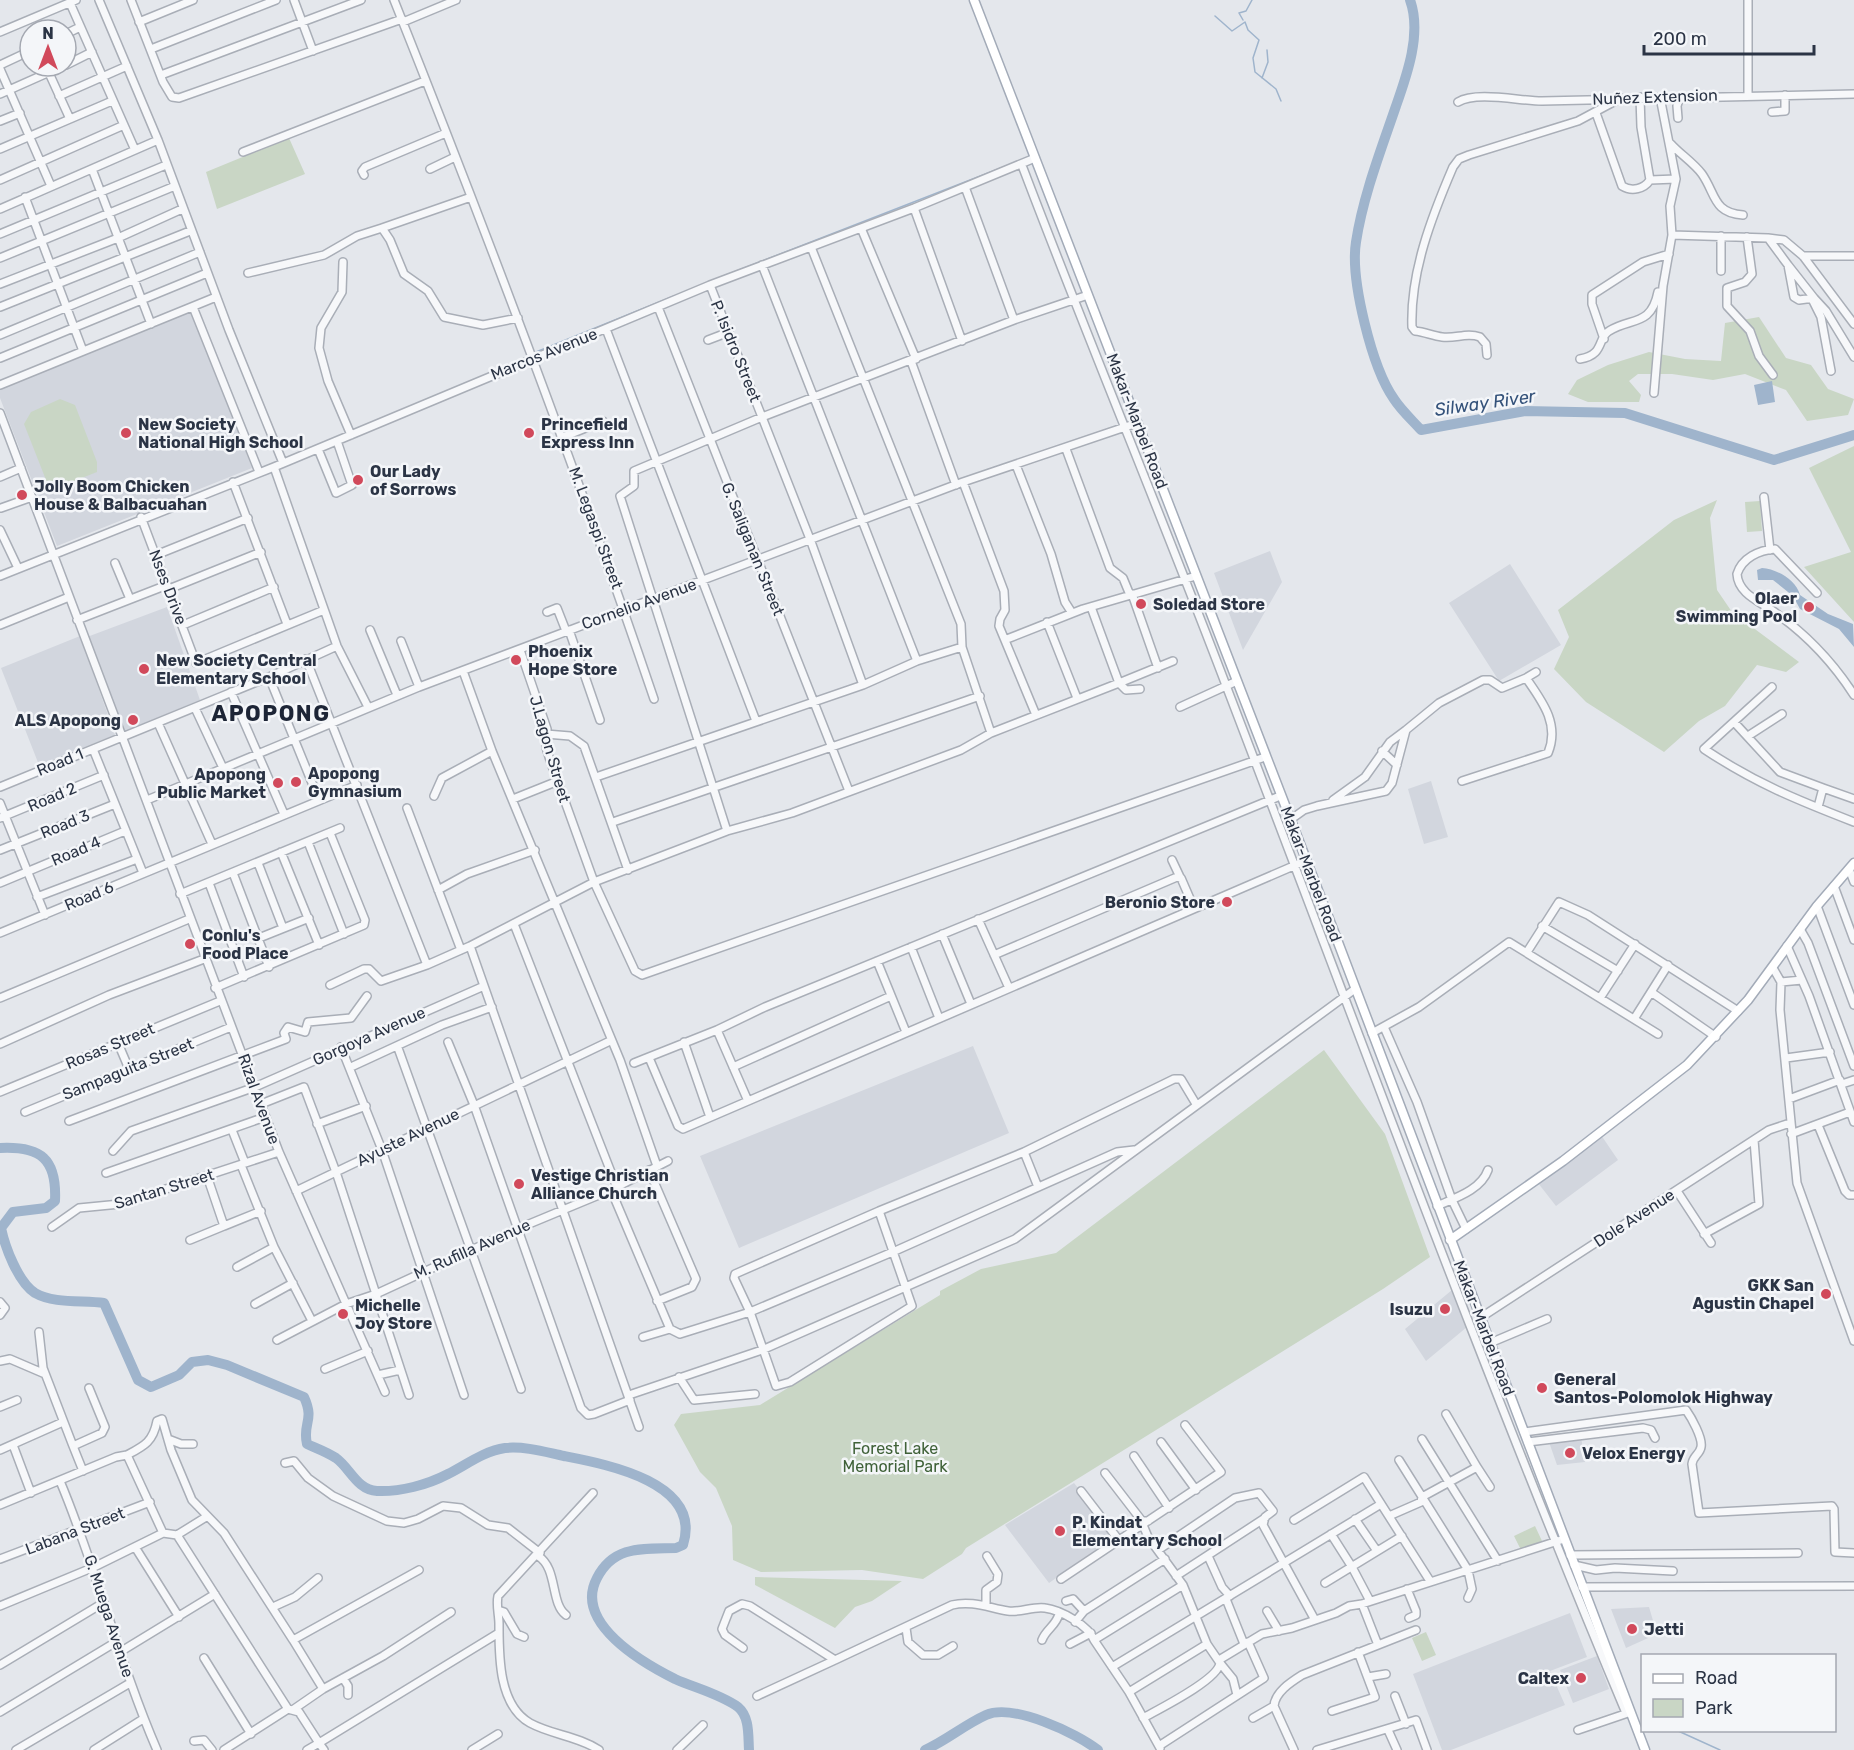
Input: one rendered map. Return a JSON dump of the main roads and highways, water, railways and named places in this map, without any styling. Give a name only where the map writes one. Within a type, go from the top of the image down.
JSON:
[{"type":"main road","name":"Makar-Marbel Road","points":[[974,0],[1372,1033],[1528,1442],[1628,1713],[1645,1750]]},
{"type":"main road","points":[[1450,1240],[1664,1085],[1716,1037],[1773,968],[1817,906],[1852,866]]},
{"type":"water","points":[[1772,381],[1775,402],[1758,405],[1754,385]]},
{"type":"water","name":"Olaer Swimming Pool","points":[[1762,568],[1785,576],[1798,589],[1800,595],[1828,614],[1853,624],[1854,647],[1839,629],[1800,609],[1793,596],[1773,580],[1758,580],[1757,570]]},
{"type":"waterway","points":[[1243,20],[1239,13],[1246,11],[1252,0]]},
{"type":"waterway","name":"Silway River","points":[[1410,0],[1414,26],[1412,54],[1368,190],[1359,225],[1355,258],[1364,323],[1378,367],[1394,399],[1421,430],[1525,411],[1625,413],[1774,460],[1854,435]]},
{"type":"waterway","points":[[1215,16],[1232,31],[1245,22],[1248,30],[1259,40],[1253,58],[1255,72],[1276,89],[1281,101]]},
{"type":"waterway","points":[[1262,78],[1268,62],[1267,50]]},
{"type":"waterway","points":[[721,277],[1019,161]]},
{"type":"waterway","points":[[536,352],[674,296]]},
{"type":"waterway","points":[[0,1148],[14,1148],[36,1153],[44,1158],[53,1175],[55,1201],[46,1208],[13,1212],[1,1228],[9,1254],[23,1281],[35,1293],[51,1299],[104,1303],[138,1380],[151,1387],[179,1375],[192,1362],[208,1360],[227,1365],[304,1397],[308,1412],[307,1444],[336,1458],[359,1483],[370,1490],[404,1489],[422,1484],[440,1478],[490,1452],[505,1448],[520,1448],[603,1464],[646,1480],[665,1491],[679,1506],[685,1523],[683,1545],[676,1548],[630,1551],[612,1560],[597,1578],[592,1595],[595,1611],[603,1626],[615,1639],[646,1663],[675,1679],[738,1707],[745,1716],[749,1750]]},
{"type":"waterway","points":[[925,1750],[978,1719],[998,1712],[1028,1716],[1060,1728],[1098,1750]]},
{"type":"waterway","points":[[1680,1732],[1720,1750]]},
{"type":"place","name":"New Society National High School","points":[[126,433]]},
{"type":"place","name":"Princefield Express Inn","points":[[529,433]]},
{"type":"place","name":"Our Lady of Sorrows","points":[[358,480]]},
{"type":"place","name":"Jolly Boom Chicken House & Balbacuahan","points":[[22,495]]},
{"type":"place","name":"Soledad Store","points":[[1141,604]]},
{"type":"place","name":"Olaer Swimming Pool","points":[[1809,607]]},
{"type":"place","name":"Phoenix Hope Store","points":[[516,660]]},
{"type":"place","name":"New Society Central Elementary School","points":[[144,669]]},
{"type":"place","name":"ALS Apopong","points":[[133,720]]},
{"type":"place","name":"Apopong Gymnasium","points":[[296,782]]},
{"type":"place","name":"Apopong Public Market","points":[[278,783]]},
{"type":"place","name":"Beronio Store","points":[[1227,902]]},
{"type":"place","name":"Conlu's Food Place","points":[[190,944]]},
{"type":"place","name":"Vestige Christian Alliance Church","points":[[519,1184]]},
{"type":"place","name":"GKK San Agustin Chapel","points":[[1826,1294]]},
{"type":"place","name":"Isuzu","points":[[1445,1309]]},
{"type":"place","name":"Michelle Joy Store","points":[[343,1314]]},
{"type":"place","name":"General Santos-Polomolok Highway","points":[[1542,1388]]},
{"type":"place","name":"Velox Energy","points":[[1570,1453]]},
{"type":"place","name":"P. Kindat Elementary School","points":[[1060,1531]]},
{"type":"place","name":"Jetti","points":[[1632,1629]]},
{"type":"place","name":"Caltex","points":[[1581,1678]]},
{"type":"district","name":"APOPONG","points":[[271,713]]},
{"type":"park label","name":"Forest Lake Memorial Park","points":[[895,1457]]}]
